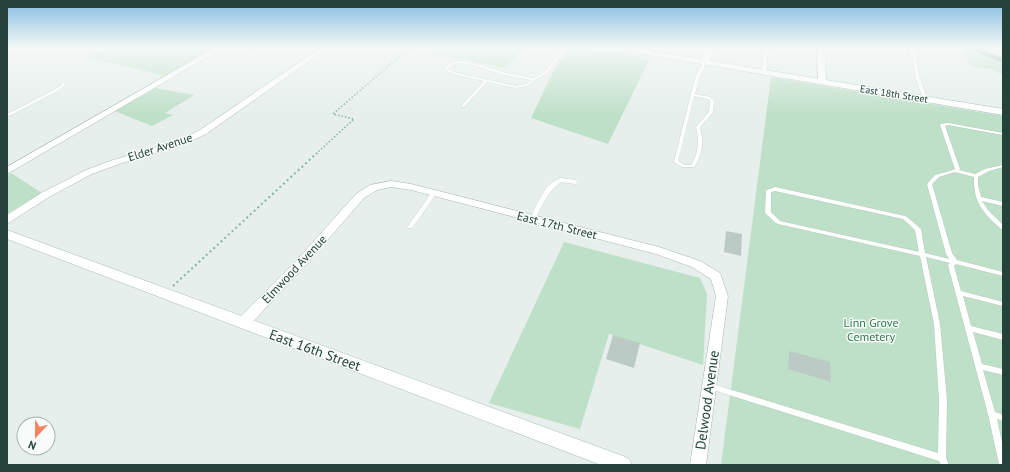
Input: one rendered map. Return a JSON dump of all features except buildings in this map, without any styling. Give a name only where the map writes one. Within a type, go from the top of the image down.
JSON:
[{"type":"street","points":[[7,171],[181,70]]},
{"type":"street","name":"Elder Avenue","points":[[7,220],[45,195],[89,172],[116,162],[180,143],[203,132],[292,70]]},
{"type":"street","name":"East 18th Street","points":[[752,70],[1003,112]]},
{"type":"street","points":[[822,70],[822,82]]},
{"type":"street","name":"East 17th Street","points":[[345,213],[360,196],[374,187],[392,184],[434,193],[659,251],[696,264],[716,276],[722,296],[717,334]]},
{"type":"street","name":"Elmwood Avenue","points":[[243,323],[300,264],[345,213]]},
{"type":"street","name":"East 16th Street","points":[[7,234],[166,292],[243,323],[623,465]]},
{"type":"street","name":"Delwood Avenue","points":[[698,465],[717,334]]},
{"type":"lane","points":[[448,70],[453,73],[516,87],[528,85],[534,79],[548,70]]},
{"type":"lane","points":[[491,70],[534,79]]},
{"type":"lane","points":[[693,94],[709,98],[712,101],[711,112],[698,127],[701,138],[697,160],[692,166],[684,166],[676,162],[693,94],[701,70]]},
{"type":"lane","points":[[916,70],[925,99]]},
{"type":"lane","points":[[463,106],[487,80]]},
{"type":"lane","points":[[7,116],[55,91],[64,83]]},
{"type":"lane","points":[[955,171],[958,169],[942,125],[948,124],[1003,134]]},
{"type":"lane","points":[[955,262],[949,254],[929,184],[937,176],[955,171],[976,176],[987,170],[1003,166]]},
{"type":"lane","points":[[976,176],[976,194],[978,198],[985,210],[1003,228]]},
{"type":"lane","points":[[533,218],[548,189],[553,184],[560,180],[576,182]]},
{"type":"lane","points":[[709,386],[944,462],[943,400],[937,324],[922,256],[918,229],[905,218],[775,189],[769,191],[768,213],[778,222],[922,256],[955,262],[1003,274]]},
{"type":"lane","points":[[410,227],[434,193]]},
{"type":"lane","points":[[978,198],[1003,204]]},
{"type":"lane","points":[[955,262],[951,265],[992,414],[1003,464]]},
{"type":"lane","points":[[959,294],[1003,304]]},
{"type":"lane","points":[[969,328],[1003,337]]},
{"type":"lane","points":[[979,366],[1003,372]]},
{"type":"lane","points":[[992,414],[1003,418]]},
{"type":"path","points":[[166,292],[354,119],[333,114],[384,70]]},
{"type":"green space","points":[[141,70],[176,70],[166,76]]},
{"type":"green space","points":[[554,70],[644,70],[608,144],[531,118]]},
{"type":"green space","points":[[993,70],[1003,70],[1003,75]]},
{"type":"green space","name":"Linn Grove Cemetery","points":[[771,77],[1003,116],[1003,465],[721,465]]},
{"type":"green space","points":[[155,88],[194,95],[165,113],[173,115],[152,126],[112,110]]},
{"type":"green space","points":[[11,173],[42,193],[7,214],[7,175]]},
{"type":"green space","points":[[564,242],[700,278],[707,294],[703,365],[609,334],[580,429],[489,403]]}]
